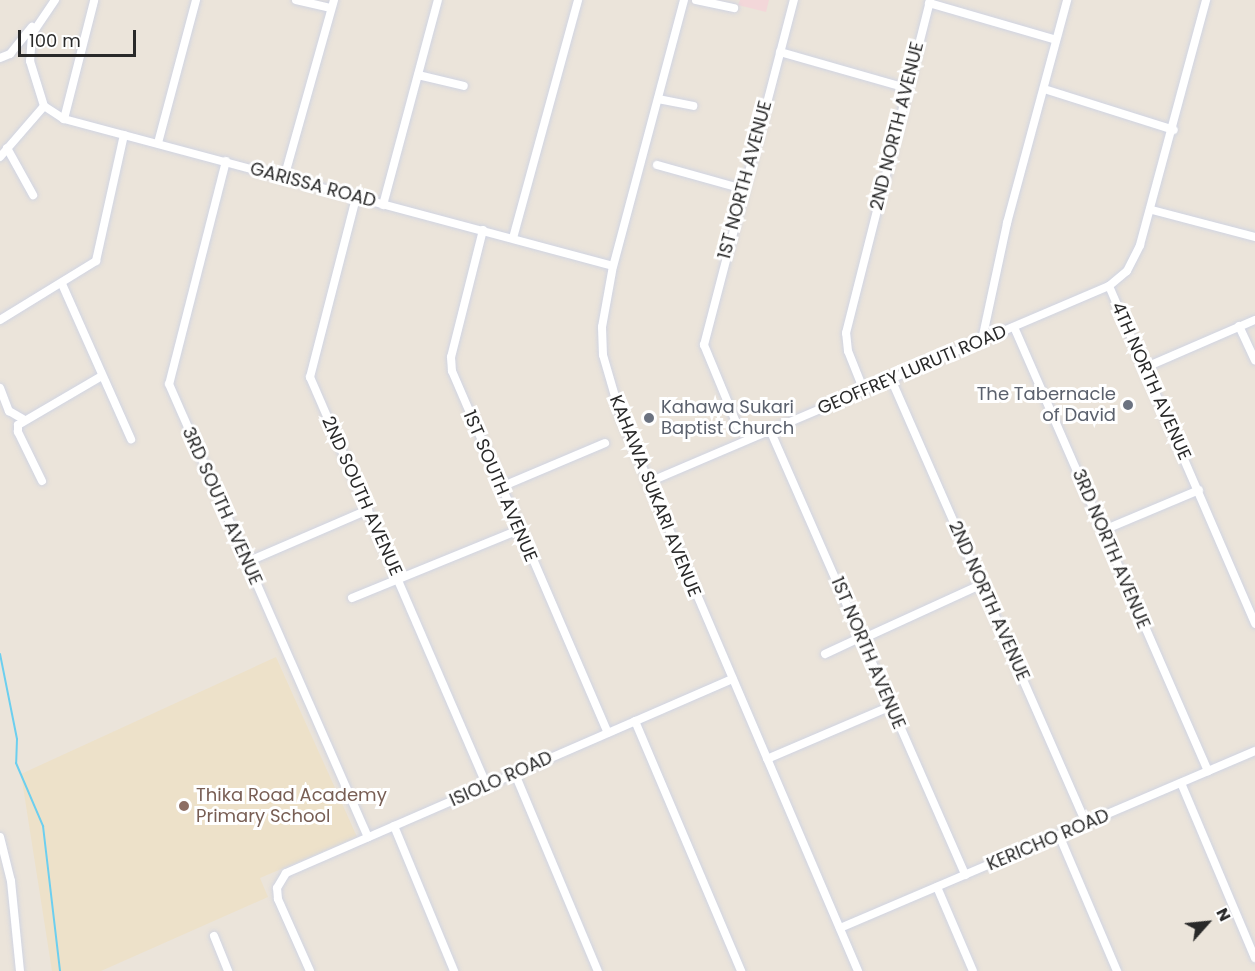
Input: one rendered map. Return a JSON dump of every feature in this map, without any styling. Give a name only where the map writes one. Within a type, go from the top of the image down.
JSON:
[{"type":"street","points":[[0,58],[10,54],[55,0]]},
{"type":"street","points":[[158,143],[196,0]]},
{"type":"street","points":[[284,178],[332,4],[296,0]]},
{"type":"street","points":[[383,205],[438,0]]},
{"type":"street","points":[[513,238],[578,0]]},
{"type":"street","name":"KAHAWA SUKARI AVENUE","points":[[684,0],[613,266],[602,327],[603,355],[621,417],[858,971]]},
{"type":"street","points":[[696,0],[734,8]]},
{"type":"street","name":"1ST NORTH AVENUE","points":[[745,441],[704,345],[742,189],[794,0]]},
{"type":"street","points":[[982,340],[1007,223],[1067,0]]},
{"type":"street","name":"4TH NORTH AVENUE","points":[[1206,0],[1152,210],[1134,259],[1109,286],[1255,624]]},
{"type":"street","points":[[64,119],[94,1]]},
{"type":"street","points":[[929,2],[1056,40]]},
{"type":"street","name":"2ND NORTH AVENUE","points":[[864,391],[848,351],[846,333],[929,2]]},
{"type":"street","points":[[0,157],[44,106],[29,48],[39,19]]},
{"type":"street","points":[[780,52],[906,88]]},
{"type":"street","points":[[418,75],[464,86]]},
{"type":"street","points":[[1044,90],[1174,130]]},
{"type":"street","points":[[658,99],[693,106]]},
{"type":"street","name":"GARISSA ROAD","points":[[44,106],[64,119],[613,266]]},
{"type":"street","points":[[0,320],[62,284],[99,255],[124,135]]},
{"type":"street","points":[[7,148],[33,195]]},
{"type":"street","name":"3RD SOUTH AVENUE","points":[[226,162],[169,384],[368,837]]},
{"type":"street","points":[[657,165],[742,189]]},
{"type":"street","name":"2ND SOUTH AVENUE","points":[[357,198],[310,377],[487,786]]},
{"type":"street","points":[[1152,210],[1255,237]]},
{"type":"street","name":"1ST SOUTH AVENUE","points":[[483,230],[450,365],[608,733]]},
{"type":"street","points":[[62,284],[131,439]]},
{"type":"street","name":"GEOFFREY LURUTI ROAD","points":[[649,482],[1109,286]]},
{"type":"street","points":[[1144,368],[1255,320]]},
{"type":"street","points":[[1239,326],[1255,362]]},
{"type":"street","name":"3RD NORTH AVENUE","points":[[1014,327],[1208,772]]},
{"type":"street","points":[[42,481],[18,432],[23,419],[102,376]]},
{"type":"street","name":"2ND NORTH AVENUE","points":[[891,379],[1086,824]]},
{"type":"street","points":[[0,388],[9,411],[23,419]]},
{"type":"street","name":"1ST NORTH AVENUE","points":[[770,430],[964,875]]},
{"type":"street","points":[[501,487],[605,443]]},
{"type":"street","points":[[1104,530],[1199,490]]},
{"type":"street","points":[[247,562],[368,510]]},
{"type":"street","points":[[352,598],[519,530]]},
{"type":"street","points":[[825,654],[982,584]]},
{"type":"street","name":"ISIOLO ROAD","points":[[310,971],[277,888],[286,873],[733,679]]},
{"type":"street","points":[[767,759],[891,706]]},
{"type":"street","points":[[635,721],[741,971]]},
{"type":"street","name":"KERICHO ROAD","points":[[840,928],[1255,752]]},
{"type":"street","points":[[515,774],[598,971]]},
{"type":"street","points":[[1181,783],[1255,958]]},
{"type":"street","points":[[394,826],[454,971]]},
{"type":"street","points":[[1059,835],[1117,971]]},
{"type":"street","points":[[0,837],[11,881],[20,971]]},
{"type":"street","points":[[937,887],[973,971]]},
{"type":"street","points":[[214,936],[228,971]]},
{"type":"shaded area","points":[[740,0],[769,0],[766,12],[738,5]]},
{"type":"shaded area","name":"Thika Road Academy Primary School","points":[[276,657],[357,837],[260,878],[268,897],[101,971],[52,971],[21,774]]},
{"type":"waterway","points":[[0,654],[17,739],[16,763],[43,826],[60,971]]},
{"type":"place","name":"The Tabernacle of David","points":[[1128,405]]},
{"type":"place","name":"Kahawa Sukari Baptist Church","points":[[649,418]]},
{"type":"place","name":"Thika Road Academy Primary School","points":[[184,806]]}]
